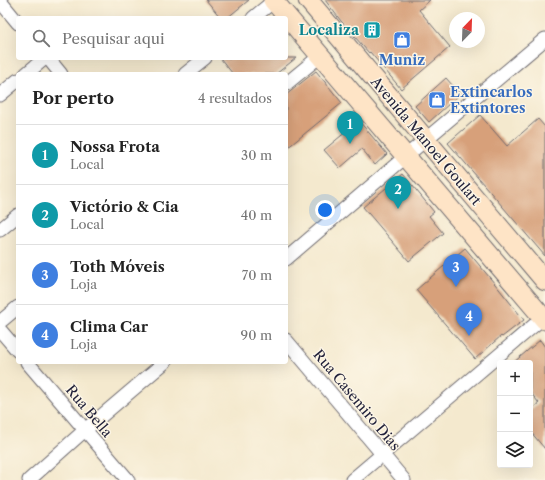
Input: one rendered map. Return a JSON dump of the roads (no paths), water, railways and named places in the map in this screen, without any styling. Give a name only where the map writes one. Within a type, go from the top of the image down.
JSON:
[{"type":"main road","name":"Avenida Manoel Goulart","points":[[274,0],[287,16]]},
{"type":"main road","name":"Avenida Manoel Goulart","points":[[308,0],[545,281]]},
{"type":"main road","name":"Avenida Manoel Goulart","points":[[288,17],[544,318]]},
{"type":"street","points":[[255,16],[274,0]]},
{"type":"street","points":[[0,1],[16,21]]},
{"type":"street","points":[[288,257],[545,39]]},
{"type":"street","points":[[288,82],[320,56]]},
{"type":"street","points":[[28,72],[43,60]]},
{"type":"street","points":[[50,60],[59,72]]},
{"type":"street","points":[[188,72],[203,60]]},
{"type":"street","points":[[0,95],[16,82]]},
{"type":"street","points":[[0,230],[16,217]]},
{"type":"street","points":[[0,322],[16,308]]},
{"type":"street","points":[[352,480],[544,318]]},
{"type":"street","points":[[0,330],[16,349]]},
{"type":"street","name":"Rua Casemiro Dias","points":[[288,342],[404,480]]},
{"type":"street","name":"Rua Bella","points":[[29,364],[128,480]]},
{"type":"street","points":[[29,480],[163,364]]},
{"type":"place","name":"Localiza","points":[[372,30]]},
{"type":"place","name":"Muniz","points":[[402,40]]},
{"type":"place","name":"Extincarlos Extintores","points":[[437,100]]},
{"type":"place","name":"Nossa Frota","points":[[350,144]]},
{"type":"place","name":"Victório & Cia","points":[[398,209]]},
{"type":"place","name":"Toth Móveis","points":[[456,287]]},
{"type":"place","name":"Clima Car","points":[[469,336]]}]
